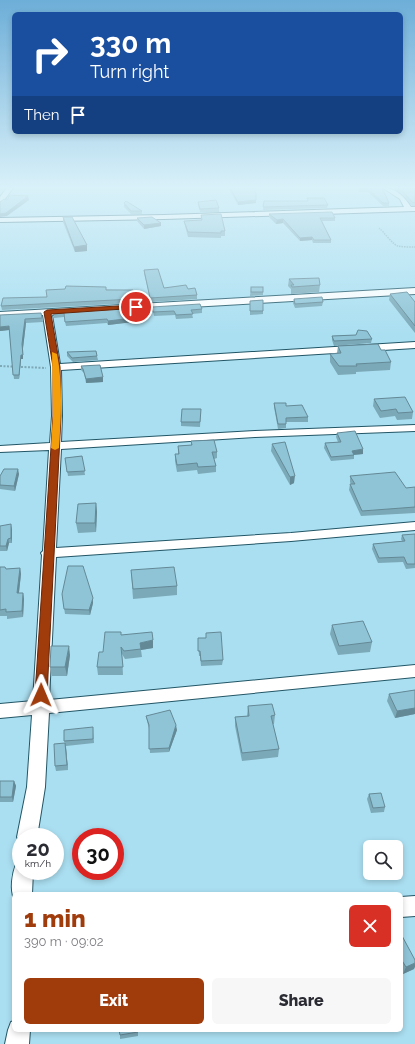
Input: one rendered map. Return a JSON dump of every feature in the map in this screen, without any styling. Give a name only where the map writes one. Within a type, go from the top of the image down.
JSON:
[{"type":"street","points":[[0,315],[415,291]]},
{"type":"street","points":[[29,828],[36,786],[48,553],[57,416],[56,367],[47,312]]},
{"type":"street","points":[[56,367],[415,345]]},
{"type":"street","points":[[0,449],[255,434],[415,428]]},
{"type":"street","points":[[48,553],[291,537],[415,526]]},
{"type":"street","points":[[0,711],[415,671]]},
{"type":"street","points":[[22,892],[23,880]]},
{"type":"street","points":[[403,907],[415,906]]},
{"type":"street","points":[[17,1044],[19,1032]]},
{"type":"path","points":[[389,237],[393,244],[398,246],[415,246]]},
{"type":"path","points":[[0,366],[22,368],[56,367]]},
{"type":"building","points":[[70,237],[83,237],[87,245],[74,247]]},
{"type":"building","points":[[299,237],[329,237],[331,240],[314,240],[312,237],[300,238]]},
{"type":"building","points":[[158,269],[164,288],[186,285],[188,289],[195,288],[197,295],[150,298],[144,270]]},
{"type":"building","points":[[319,278],[320,285],[292,287],[291,285],[294,285],[289,279]]},
{"type":"building","points":[[66,286],[106,287],[106,290],[133,290],[133,299],[1,306],[3,298],[47,297],[46,290],[65,289]]},
{"type":"building","points":[[251,287],[263,287],[263,292],[251,292]]},
{"type":"building","points":[[407,292],[415,302],[415,326],[390,294]]},
{"type":"building","points":[[322,297],[323,302],[295,304],[294,299]]},
{"type":"building","points":[[263,300],[263,311],[250,311],[250,301]]},
{"type":"building","points":[[200,304],[202,309],[191,310],[193,314],[176,315],[174,311],[153,312],[152,307]]},
{"type":"building","points":[[133,308],[132,318],[108,321],[107,319],[65,322],[64,313],[53,314],[53,312]]},
{"type":"building","points":[[41,313],[42,318],[25,319],[22,344],[23,355],[21,355],[19,375],[13,375],[9,326],[0,327],[0,315]]},
{"type":"building","points":[[358,330],[367,331],[372,339],[334,341],[332,336],[356,335]]},
{"type":"building","points":[[378,344],[381,350],[385,350],[391,362],[356,364],[357,366],[339,366],[330,354],[341,353],[338,346]]},
{"type":"building","points":[[96,351],[97,356],[72,358],[67,352]]},
{"type":"building","points":[[100,365],[103,377],[86,379],[81,366]]},
{"type":"building","points":[[405,397],[413,412],[398,413],[396,409],[381,411],[374,399]]},
{"type":"building","points":[[274,403],[286,403],[286,406],[302,405],[308,417],[286,418],[286,424],[278,424]]},
{"type":"building","points":[[182,409],[201,409],[200,422],[181,422]]},
{"type":"building","points":[[355,431],[363,449],[352,451],[354,455],[331,457],[325,443],[341,442],[337,433]]},
{"type":"building","points":[[214,440],[217,452],[212,452],[216,466],[198,467],[197,463],[177,465],[175,454],[179,454],[178,446],[192,445],[191,441]]},
{"type":"building","points":[[285,442],[295,476],[290,477],[272,444]]},
{"type":"building","points":[[82,456],[85,471],[67,472],[65,458]]},
{"type":"building","points":[[4,469],[18,469],[14,486],[0,485],[0,476]]},
{"type":"building","points":[[395,472],[406,488],[415,487],[415,507],[362,511],[350,484],[355,484],[350,476]]},
{"type":"building","points":[[96,503],[95,523],[76,523],[78,504]]},
{"type":"building","points":[[11,524],[11,538],[8,539],[6,546],[0,546],[0,526]]},
{"type":"building","points":[[415,534],[415,564],[407,564],[404,557],[379,558],[373,544],[405,541],[402,535]]},
{"type":"building","points":[[68,566],[83,566],[93,598],[89,610],[64,609],[62,594]]},
{"type":"building","points":[[0,567],[5,567],[6,569],[20,568],[17,593],[23,593],[22,611],[6,612],[6,609],[0,610]]},
{"type":"building","points":[[174,567],[177,586],[133,589],[131,570]]},
{"type":"building","points":[[363,621],[372,642],[339,646],[332,625]]},
{"type":"building","points":[[105,632],[121,632],[121,635],[152,632],[153,640],[140,643],[141,649],[124,651],[121,647],[123,667],[97,667],[99,652],[103,652]]},
{"type":"building","points":[[221,632],[223,660],[201,661],[200,651],[198,651],[198,638],[206,638],[206,633]]},
{"type":"building","points":[[51,646],[69,646],[65,667],[50,667]]},
{"type":"building","points":[[415,690],[415,708],[397,711],[389,694]]},
{"type":"building","points":[[272,704],[275,715],[271,716],[279,749],[242,753],[235,717],[249,716],[248,706]]},
{"type":"building","points":[[170,710],[176,725],[169,748],[149,749],[149,725],[146,716]]},
{"type":"building","points":[[93,727],[93,739],[64,741],[64,730]]},
{"type":"building","points":[[65,743],[67,765],[55,766],[54,744]]},
{"type":"building","points":[[0,781],[14,781],[12,797],[0,797]]},
{"type":"building","points":[[381,793],[385,807],[373,808],[369,794]]},
{"type":"building","points":[[403,938],[415,960],[415,963],[406,967],[403,962]]},
{"type":"building","points":[[119,1032],[138,1032],[120,1035]]},
{"type":"slow traffic","points":[[54,354],[56,367],[57,416],[55,448]]},
{"type":"route","points":[[41,695],[57,416],[56,367],[47,312],[136,307]]}]
